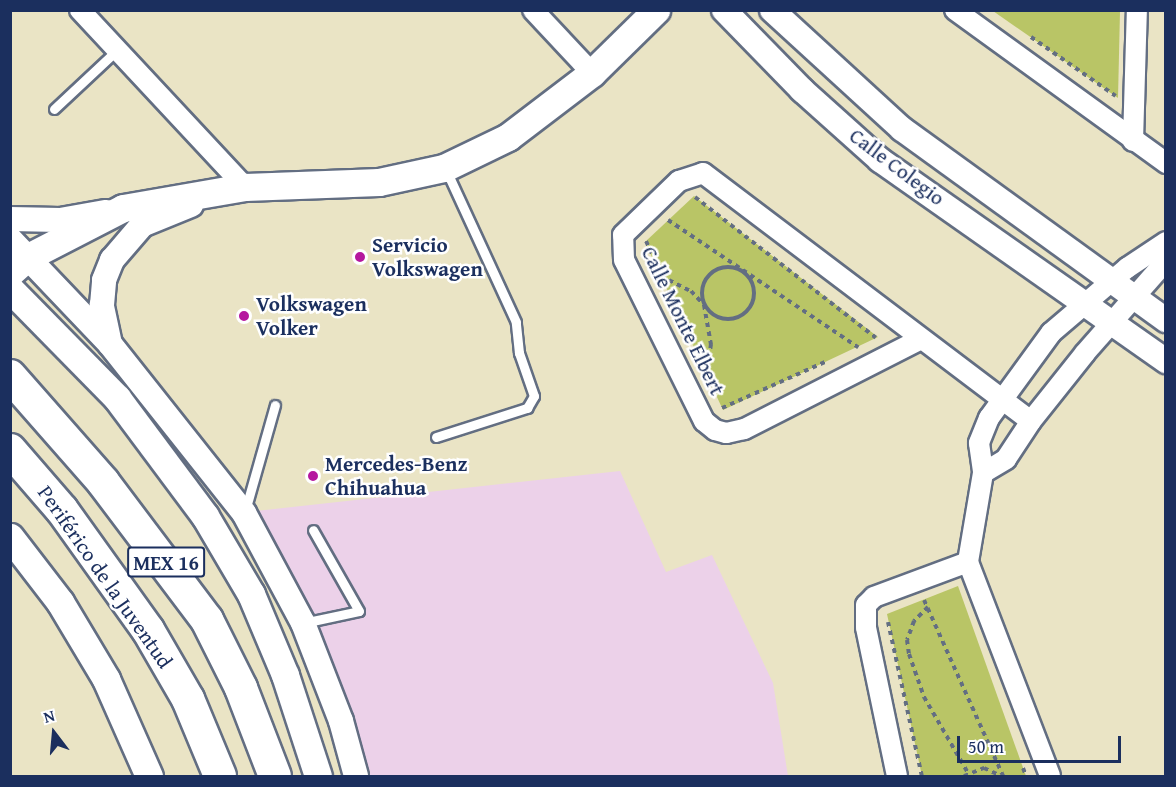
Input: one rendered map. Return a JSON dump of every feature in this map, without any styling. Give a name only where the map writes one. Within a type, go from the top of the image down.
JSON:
[{"type":"highway","name":"MEX 16","points":[[10,376],[104,482],[207,620],[241,688],[275,777]]},
{"type":"highway","name":"Periférico de la Juventud","points":[[10,450],[62,510],[148,630],[189,699],[220,777]]},
{"type":"main road","points":[[16,256],[123,208],[245,187],[379,182],[444,168],[508,137],[592,73],[656,10]]},
{"type":"main road","points":[[10,289],[117,398],[205,516],[251,594],[285,675],[318,777]]},
{"type":"main road","points":[[10,537],[60,602],[106,679],[149,777]]},
{"type":"street","points":[[80,10],[245,187],[162,215],[142,225],[126,240],[104,280],[102,305],[110,344]]},
{"type":"street","points":[[533,10],[592,73]]},
{"type":"street","name":"Calle Colegio","points":[[724,10],[802,90],[880,160],[1087,303],[1166,361]]},
{"type":"street","name":"Calle Colegio","points":[[772,10],[902,129],[1166,320]]},
{"type":"street","points":[[955,10],[1166,163]]},
{"type":"street","points":[[1133,141],[1137,10]]},
{"type":"street","name":"Calle Monte Elbert","points":[[921,339],[744,429],[726,433],[715,430],[704,421],[624,260],[623,235],[679,181],[703,173],[1031,421]]},
{"type":"street","points":[[10,219],[60,220],[123,208]]},
{"type":"street","points":[[1050,777],[968,562],[983,473],[978,442],[988,418],[1051,333],[1113,281],[1166,242]]},
{"type":"street","points":[[16,256],[110,344],[244,513],[303,623],[341,721],[356,777]]},
{"type":"street","points":[[983,473],[1006,459],[1031,421],[1166,261]]},
{"type":"street","points":[[897,777],[866,627],[866,605],[874,597],[968,562]]},
{"type":"lane","points":[[54,109],[117,50]]},
{"type":"lane","points":[[436,437],[526,408],[534,396],[519,353],[516,322],[444,168]]},
{"type":"lane","points":[[244,513],[275,405]]},
{"type":"lane","points":[[303,623],[359,611],[313,530]]},
{"type":"path","points":[[1022,31],[1118,98],[1118,87]]},
{"type":"path","points":[[687,202],[694,196],[878,337],[848,352]]},
{"type":"path","points":[[659,228],[673,215]]},
{"type":"path","points":[[666,222],[858,347]]},
{"type":"path","points":[[652,235],[645,242],[723,410],[827,361]]},
{"type":"path","points":[[661,276],[691,291],[704,305],[717,318],[735,319],[750,309],[754,285],[737,268],[720,268],[706,279],[702,296],[704,305],[711,344],[707,374]]},
{"type":"path","points":[[915,603],[933,596]]},
{"type":"path","points":[[924,600],[1003,777]]},
{"type":"path","points":[[928,607],[914,621],[907,640],[909,654],[924,697],[966,775],[984,768],[1003,777]]},
{"type":"path","points":[[887,614],[922,777]]},
{"type":"path","points":[[1022,765],[1026,777]]},
{"type":"shaded area","points":[[620,471],[666,572],[712,555],[773,683],[788,776],[369,776],[302,594],[256,511]]},
{"type":"green space","points":[[993,11],[1120,11],[1118,98]]},
{"type":"green space","points":[[694,196],[878,337],[723,410],[645,242]]},
{"type":"green space","points":[[958,586],[1026,776],[922,776],[887,614]]},
{"type":"place","name":"Servicio Volkswagen","points":[[360,257]]},
{"type":"place","name":"Volkswagen Volker","points":[[244,316]]},
{"type":"place","name":"Mercedes-Benz Chihuahua","points":[[313,476]]}]
